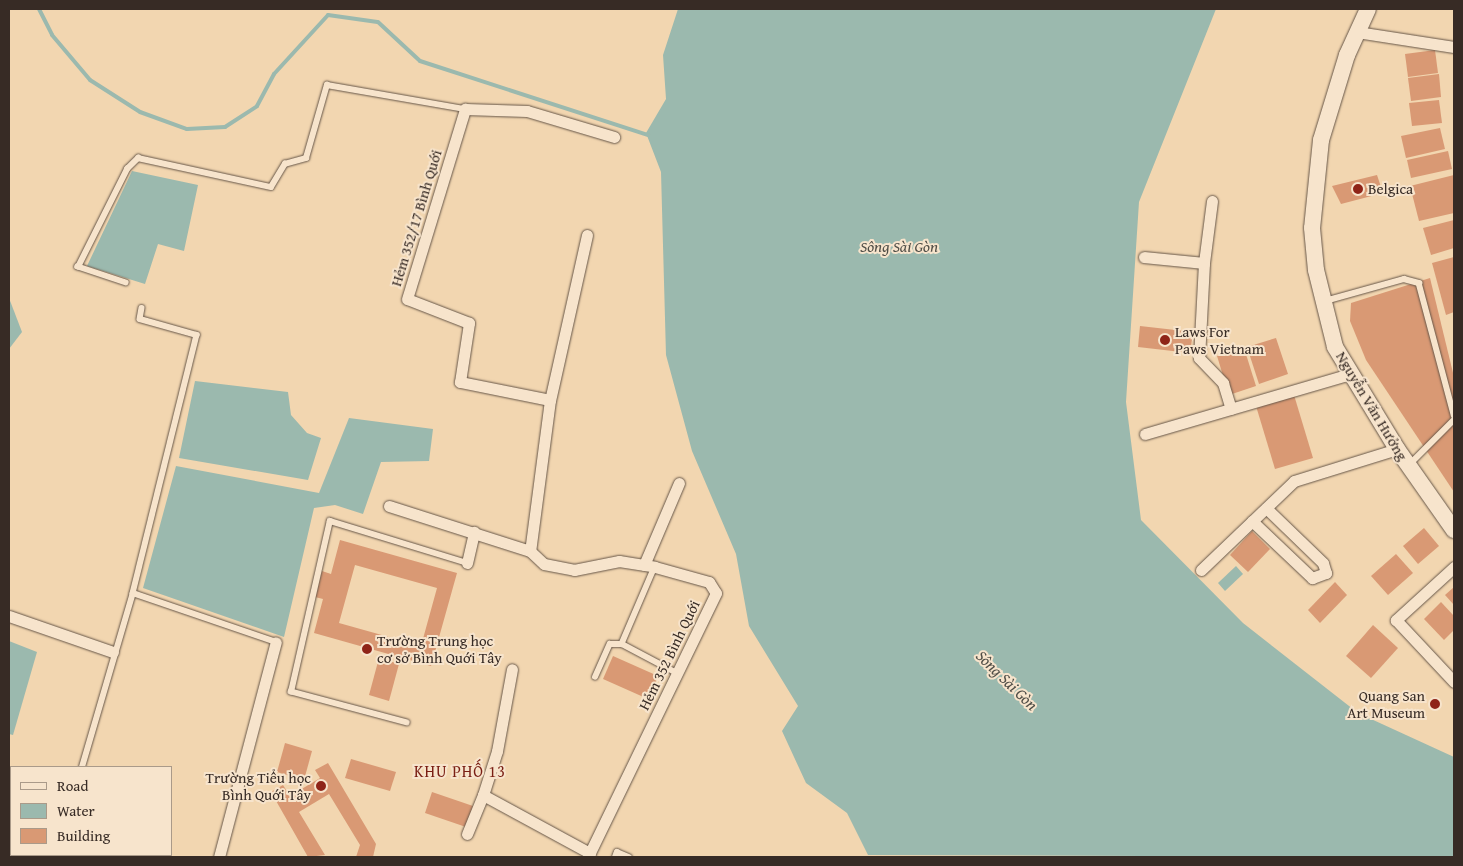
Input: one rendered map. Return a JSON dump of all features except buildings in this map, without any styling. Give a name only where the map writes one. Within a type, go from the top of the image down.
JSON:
[{"type":"main road","name":"Nguyễn Văn Hưởng","points":[[1368,9],[1357,32],[1323,132],[1314,182],[1312,228],[1322,302],[1335,347],[1350,374],[1408,466],[1454,530]]},
{"type":"street","points":[[1357,32],[1454,47]]},
{"type":"street","points":[[465,109],[528,111],[614,137]]},
{"type":"street","name":"Hẻm 352/17 Bình Quới","points":[[465,109],[407,299],[469,323],[460,382],[550,400]]},
{"type":"street","points":[[1212,201],[1204,263],[1199,358],[1223,382],[1231,409]]},
{"type":"street","points":[[530,551],[550,400],[587,235]]},
{"type":"street","points":[[1144,257],[1204,263]]},
{"type":"street","points":[[1145,434],[1350,374]]},
{"type":"street","points":[[1201,570],[1294,481],[1397,449]]},
{"type":"street","points":[[649,566],[679,483]]},
{"type":"street","name":"Hẻm 352 Bình Quới","points":[[389,506],[530,551],[544,564],[574,570],[619,561],[649,566],[709,582],[716,593],[589,855]]},
{"type":"street","points":[[1252,521],[1312,578],[1326,573],[1323,563],[1266,508]]},
{"type":"street","points":[[468,563],[474,532]]},
{"type":"street","points":[[1454,567],[1396,620],[1454,682]]},
{"type":"street","points":[[9,616],[113,652]]},
{"type":"street","points":[[219,857],[276,642]]},
{"type":"street","points":[[467,834],[497,751],[512,670]]},
{"type":"street","points":[[482,795],[589,855]]},
{"type":"lane","points":[[126,283],[78,267],[127,169],[138,158],[271,187],[285,164],[306,158],[327,85],[465,109]]},
{"type":"lane","points":[[1322,302],[1404,279],[1419,283],[1454,415]]},
{"type":"lane","points":[[82,766],[113,652],[133,593],[198,335],[140,319],[142,308]]},
{"type":"lane","points":[[1408,466],[1454,420]]},
{"type":"lane","points":[[407,723],[291,692],[330,521],[468,563]]},
{"type":"lane","points":[[622,644],[649,566]]},
{"type":"lane","points":[[133,593],[276,642]]},
{"type":"lane","points":[[595,678],[610,644],[622,644],[677,673]]},
{"type":"lane","points":[[615,857],[617,852],[629,857]]},
{"type":"water","name":"Sông Sài Gòn","points":[[678,9],[1216,9],[1139,202],[1126,402],[1141,520],[1243,623],[1358,713],[1454,757],[1454,857],[868,855],[847,813],[806,783],[782,731],[798,706],[749,626],[736,554],[692,451],[666,355],[661,172],[646,133],[666,99],[663,55]]},
{"type":"water","points":[[132,171],[198,185],[184,251],[158,244],[145,284],[87,266]]},
{"type":"water","points":[[9,298],[22,332],[9,349]]},
{"type":"water","points":[[195,381],[288,392],[291,415],[307,433],[321,438],[308,480],[179,458]]},
{"type":"water","points":[[349,418],[433,429],[429,461],[381,462],[363,514],[335,505],[314,508],[284,637],[143,588],[176,466],[319,493]]},
{"type":"water","points":[[1236,566],[1243,574],[1225,591],[1218,583]]},
{"type":"water","points":[[9,641],[37,652],[13,735],[9,734]]},
{"type":"waterway","points":[[39,9],[52,35],[90,80],[140,112],[187,129],[225,127],[257,106],[274,74],[328,15],[378,22],[420,61],[648,135]]},
{"type":"place","name":"Belgica","points":[[1358,189]]},
{"type":"place","name":"Laws For Paws Vietnam","points":[[1165,340]]},
{"type":"place","name":"Trường Trung học cơ sở Bình Quới Tây","points":[[367,649]]},
{"type":"place","name":"Quang San Art Museum","points":[[1435,704]]},
{"type":"place","name":"Trường Tiểu học Bình Quới Tây","points":[[321,786]]},
{"type":"district","name":"KHU PHỐ 13","points":[[460,771]]}]
